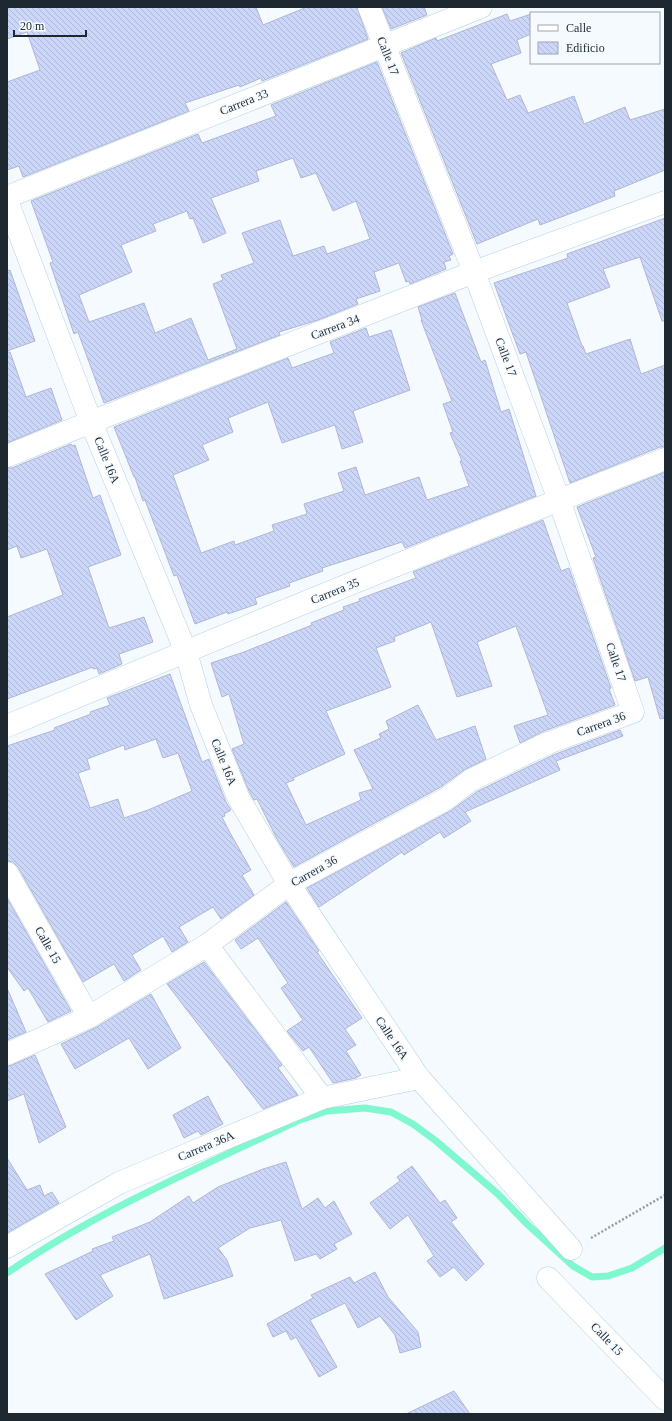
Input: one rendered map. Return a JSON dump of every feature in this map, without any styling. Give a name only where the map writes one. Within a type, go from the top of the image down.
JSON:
[{"type":"street","name":"Calle 17","points":[[369,7],[474,272],[560,500],[633,712]]},
{"type":"street","name":"Carrera 33","points":[[7,197],[481,7]]},
{"type":"street","name":"Calle 16A","points":[[7,201],[91,422],[186,652],[201,706],[238,797],[289,884],[419,1078],[571,1249]]},
{"type":"street","name":"Carrera 34","points":[[7,456],[474,272],[665,202]]},
{"type":"street","name":"Carrera 35","points":[[7,726],[560,500],[665,459]]},
{"type":"street","name":"Carrera 36","points":[[7,1054],[89,1017],[207,945],[289,884],[446,799],[471,780],[548,743],[633,712]]},
{"type":"street","name":"Calle 15","points":[[7,873],[89,1017]]},
{"type":"street","points":[[207,945],[322,1098]]},
{"type":"street","name":"Carrera 36A","points":[[7,1247],[119,1183],[322,1098],[419,1078]]},
{"type":"street","name":"Calle 15","points":[[548,1278],[665,1399]]},
{"type":"path","points":[[571,1249],[665,1195]]},
{"type":"building","points":[[7,7],[256,7],[263,25],[307,7],[357,7],[368,39],[262,81],[261,78],[240,87],[239,85],[185,103],[189,111],[23,177],[19,166],[7,170],[7,82],[40,70],[27,32],[7,39]]},
{"type":"building","points":[[382,7],[424,7],[427,15],[391,29]]},
{"type":"building","points":[[507,14],[510,21],[530,14],[530,34],[517,40],[521,53],[491,64],[507,100],[520,95],[528,113],[574,96],[584,124],[625,107],[630,120],[665,109],[665,170],[614,191],[615,196],[577,211],[540,225],[538,219],[477,244],[401,53],[436,38],[437,41]]},
{"type":"building","points":[[377,62],[453,254],[449,256],[451,260],[444,262],[446,269],[410,284],[409,281],[406,282],[399,263],[374,272],[380,291],[356,299],[358,304],[318,320],[279,332],[280,335],[104,403],[78,332],[74,334],[50,263],[53,262],[31,201],[198,134],[202,143],[276,116],[271,105]],"holes":[[[293,158],[301,178],[316,173],[333,211],[356,201],[370,239],[327,254],[324,246],[293,256],[280,220],[242,233],[254,263],[221,275],[223,280],[213,284],[237,349],[208,360],[191,318],[155,333],[144,303],[89,322],[79,295],[132,272],[121,245],[156,231],[153,224],[187,211],[190,219],[193,218],[203,243],[226,233],[211,198],[259,181],[256,171]]]},
{"type":"building","points":[[665,218],[665,321],[662,321],[640,257],[603,269],[610,287],[567,303],[586,354],[630,339],[641,374],[665,365],[665,447],[660,447],[570,483],[526,352],[520,354],[494,283],[568,258],[567,254]]},
{"type":"building","points":[[10,270],[35,341],[7,351],[7,271]]},
{"type":"building","points":[[455,293],[481,362],[485,360],[501,412],[509,409],[536,496],[405,548],[402,542],[322,568],[323,571],[289,583],[290,586],[255,598],[257,604],[228,614],[227,612],[195,624],[177,575],[174,576],[145,500],[143,501],[135,477],[114,427],[288,358],[292,368],[334,353],[330,342],[366,328],[369,337],[391,330],[410,390],[353,411],[363,442],[342,449],[335,425],[282,443],[268,402],[228,418],[233,432],[202,445],[209,460],[173,475],[201,553],[234,541],[235,545],[274,531],[272,525],[307,514],[304,504],[344,491],[338,473],[356,467],[365,495],[419,477],[427,500],[469,486],[460,461],[462,461],[450,433],[453,432],[443,404],[452,401],[421,320],[418,307]]},
{"type":"building","points":[[7,352],[10,352],[26,397],[51,388],[62,420],[7,443]]},
{"type":"building","points":[[71,444],[72,446],[75,445],[93,498],[100,495],[121,555],[88,567],[109,628],[144,617],[153,642],[119,654],[122,664],[99,674],[97,668],[93,669],[93,667],[7,699],[7,617],[63,595],[47,549],[21,558],[17,546],[7,550],[7,468],[12,468]]},
{"type":"building","points":[[665,472],[665,718],[660,719],[648,677],[635,681],[593,558],[596,557],[577,507]]},
{"type":"building","points":[[543,520],[561,571],[569,568],[611,688],[609,689],[615,705],[544,731],[520,743],[514,726],[548,715],[516,626],[477,642],[492,686],[457,697],[431,622],[394,637],[395,641],[376,648],[391,687],[326,711],[345,754],[293,778],[294,780],[286,783],[306,825],[361,800],[359,793],[373,789],[354,750],[381,738],[379,734],[389,729],[386,721],[418,705],[436,740],[475,726],[486,759],[464,770],[439,788],[294,867],[277,839],[257,799],[254,800],[249,791],[232,749],[244,744],[229,694],[222,697],[211,663],[244,652],[312,625],[311,623],[344,610],[343,607],[360,601],[359,599],[416,578],[413,572]]},
{"type":"building","points":[[170,674],[202,762],[209,759],[226,802],[231,810],[222,817],[251,870],[242,875],[254,895],[221,919],[213,907],[179,927],[188,942],[172,952],[163,936],[132,955],[141,970],[124,981],[114,964],[83,982],[18,867],[13,862],[7,861],[7,746],[55,730],[54,728],[110,705],[107,698]],"holes":[[[156,739],[163,758],[178,753],[192,791],[148,810],[124,818],[118,799],[90,808],[78,773],[90,769],[87,759],[124,745],[125,750]]]},
{"type":"building","points":[[620,730],[623,736],[556,761],[560,770],[465,812],[471,821],[444,838],[440,832],[404,855],[402,852],[319,907],[307,888],[452,810],[478,791],[553,755]]},
{"type":"building","points":[[7,898],[71,1011],[48,1022],[28,988],[24,991],[7,967]]},
{"type":"building","points":[[286,902],[319,951],[317,952],[362,1018],[345,1029],[356,1045],[346,1051],[361,1075],[356,1078],[333,1083],[309,1047],[303,1051],[287,1031],[303,1020],[281,988],[288,983],[258,938],[241,949],[235,940]]},
{"type":"building","points":[[204,962],[282,1065],[278,1068],[298,1095],[263,1109],[167,984]]},
{"type":"building","points":[[7,988],[26,1032],[7,1040]]},
{"type":"building","points":[[151,994],[181,1048],[148,1069],[129,1038],[75,1069],[61,1044],[95,1028]]},
{"type":"building","points":[[35,1055],[66,1127],[39,1143],[24,1094],[7,1101],[7,1066]]},
{"type":"building","points":[[208,1096],[223,1124],[201,1135],[198,1131],[184,1138],[173,1115]]},
{"type":"building","points":[[7,1158],[27,1190],[40,1185],[44,1196],[52,1192],[59,1203],[7,1233]]},
{"type":"building","points":[[286,1162],[302,1209],[318,1198],[325,1208],[334,1201],[352,1234],[334,1244],[337,1249],[320,1259],[316,1254],[295,1261],[281,1220],[250,1228],[218,1248],[227,1260],[233,1276],[164,1299],[150,1254],[100,1275],[113,1296],[76,1320],[45,1274],[93,1251],[92,1249],[114,1241],[112,1237],[150,1222],[189,1196],[193,1203],[218,1187],[263,1169]]},
{"type":"building","points":[[412,1166],[440,1203],[445,1200],[457,1218],[451,1222],[484,1264],[466,1281],[454,1267],[440,1277],[427,1261],[434,1256],[408,1215],[390,1229],[370,1203],[400,1181],[397,1177]]},
{"type":"building","points":[[375,1272],[388,1297],[418,1332],[421,1347],[400,1353],[395,1335],[380,1316],[358,1328],[345,1303],[310,1320],[337,1367],[319,1377],[296,1337],[291,1340],[286,1331],[273,1337],[267,1324],[313,1298],[311,1295],[350,1277],[354,1283]]},
{"type":"building","points":[[454,1391],[470,1414],[406,1414]]},
{"type":"waterway","points":[[7,1273],[41,1251],[112,1210],[186,1173],[297,1121],[327,1111],[365,1108],[391,1112],[413,1124],[436,1141],[498,1194],[527,1224],[573,1266],[592,1277],[608,1276],[632,1268],[665,1248]]}]
